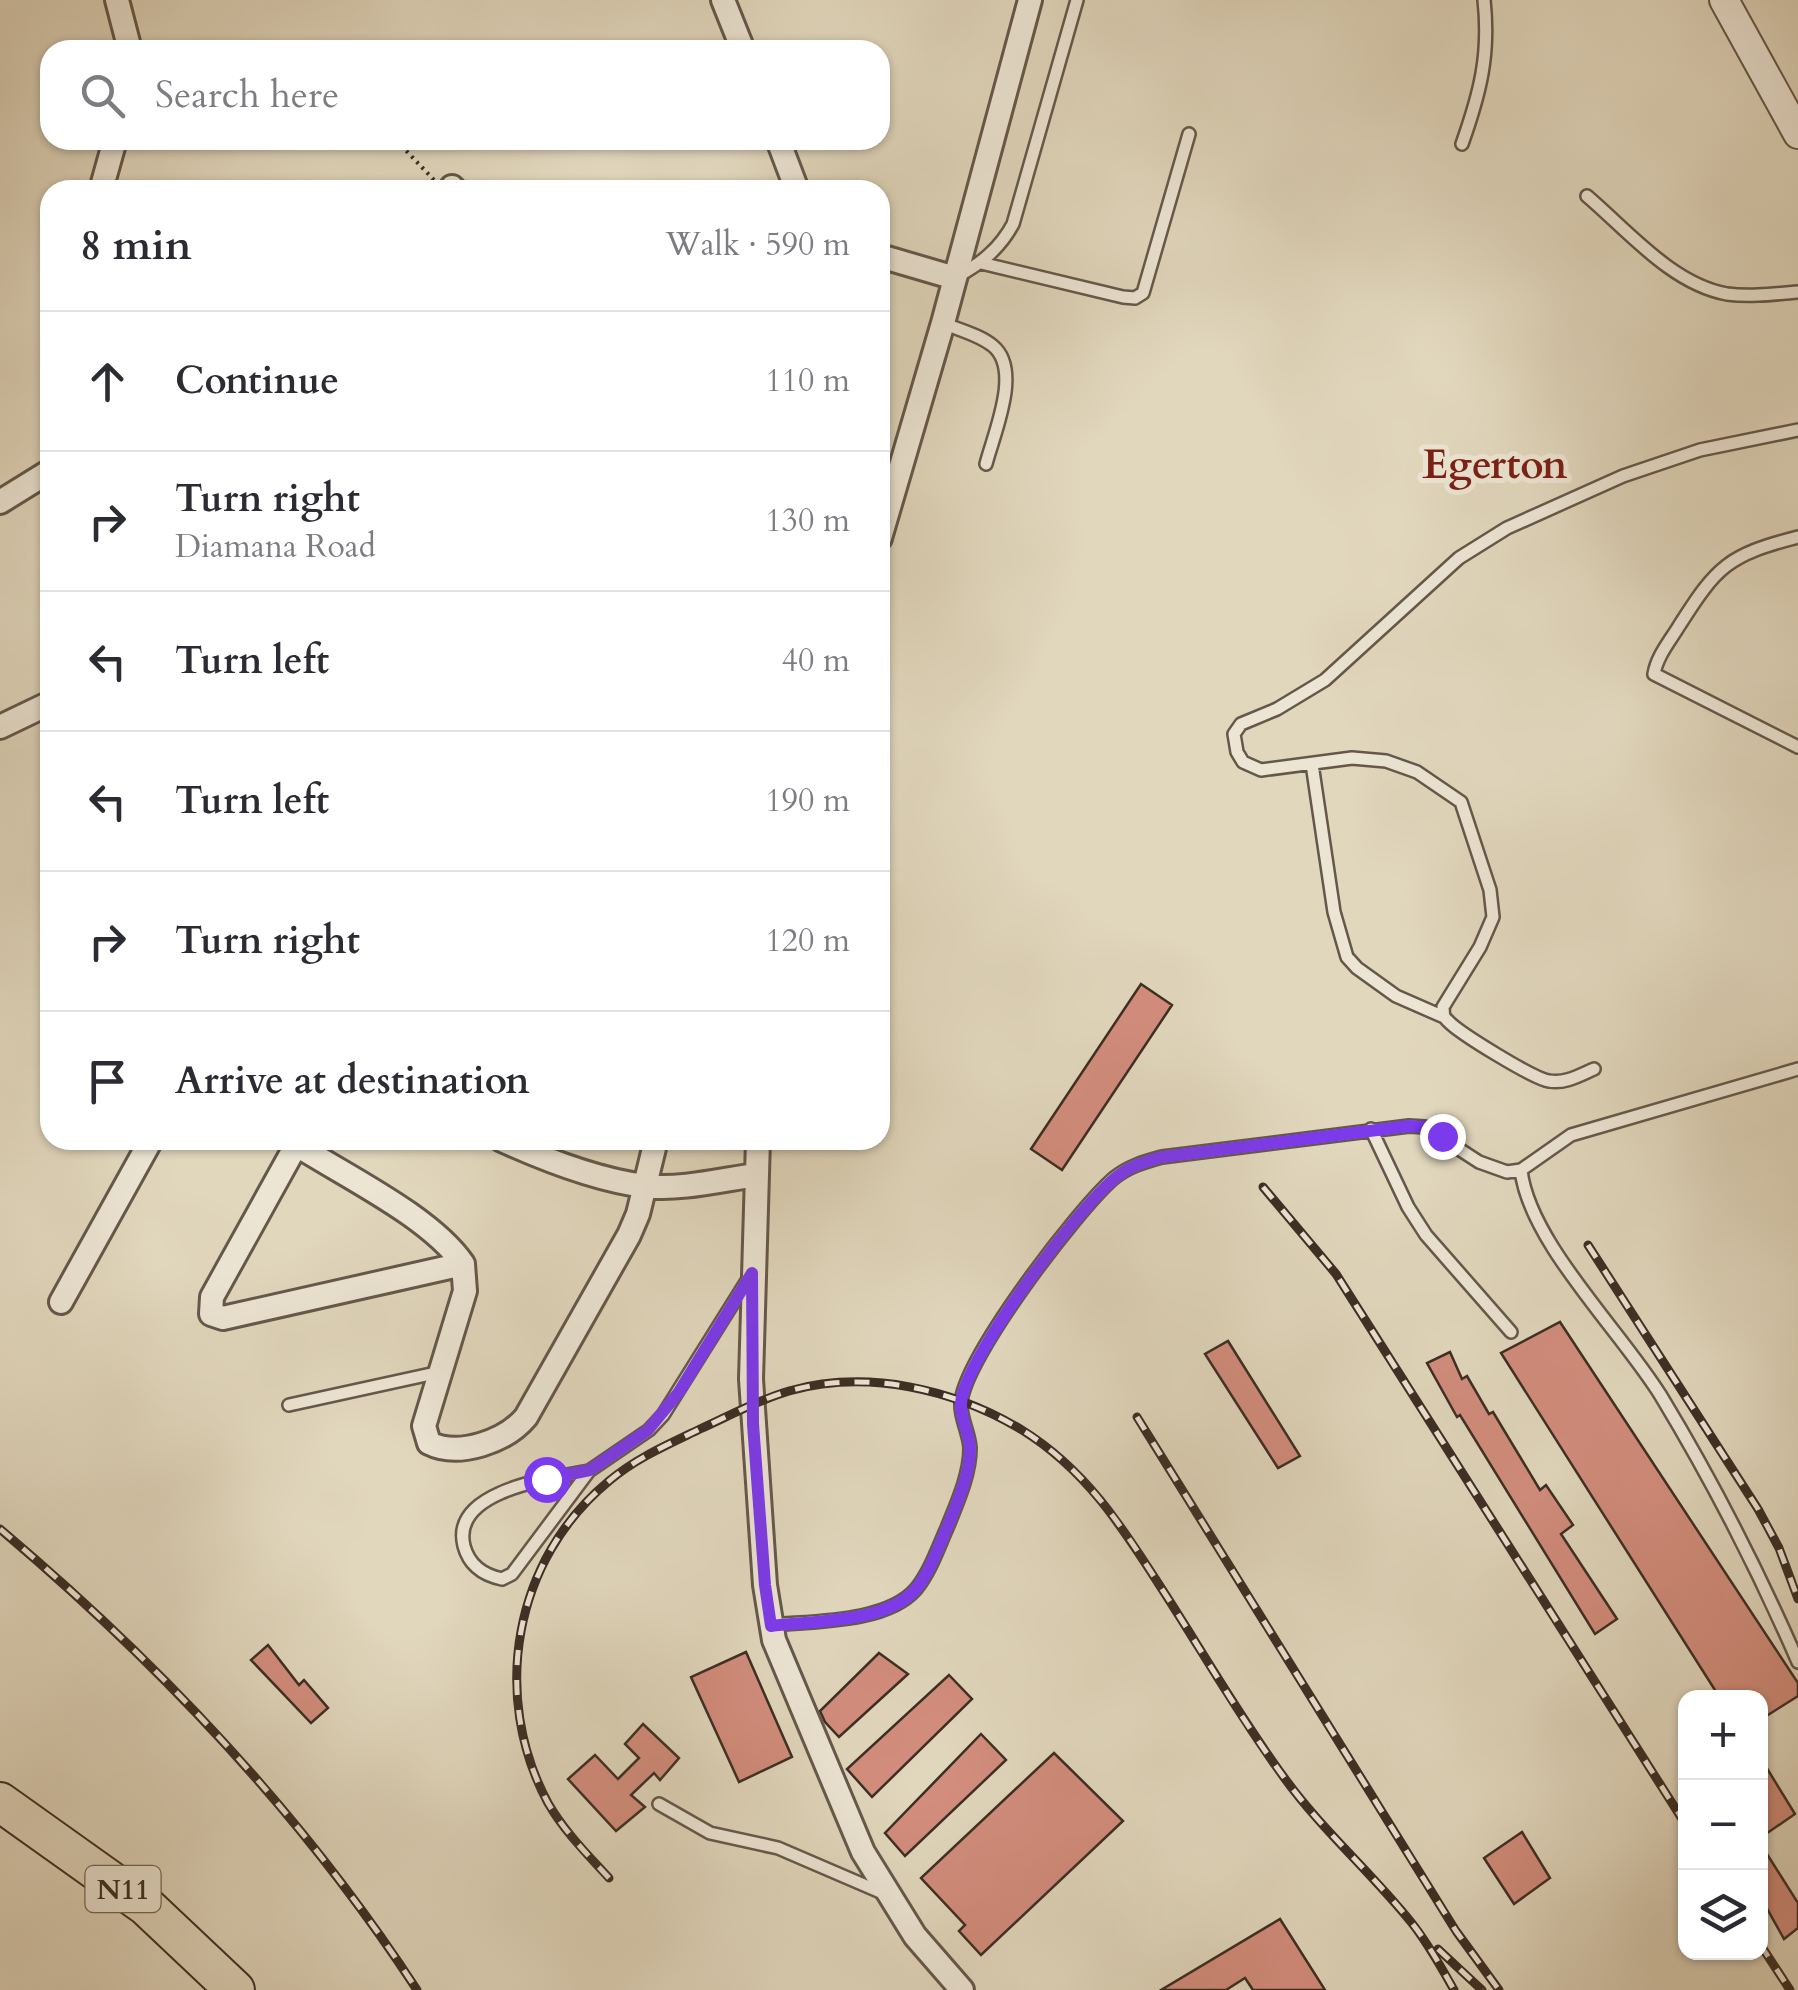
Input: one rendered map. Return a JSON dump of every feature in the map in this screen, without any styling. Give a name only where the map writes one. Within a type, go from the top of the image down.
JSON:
[{"type":"highway","name":"N11","points":[[0,1802],[146,1906],[235,1990]]},
{"type":"street","points":[[118,0],[128,40]]},
{"type":"street","points":[[723,0],[739,40]]},
{"type":"street","points":[[890,504],[1030,0]]},
{"type":"street","points":[[1724,0],[1798,134]]},
{"type":"street","points":[[105,180],[112,150]]},
{"type":"street","points":[[782,150],[793,180]]},
{"type":"street","points":[[890,259],[955,278]]},
{"type":"street","points":[[0,502],[40,477]]},
{"type":"street","points":[[0,727],[40,708]]},
{"type":"street","points":[[61,1302],[146,1150]]},
{"type":"street","points":[[294,1150],[212,1296],[209,1310],[214,1318],[462,1264]]},
{"type":"street","points":[[309,1150],[420,1222],[452,1249],[462,1264],[465,1291],[424,1426],[429,1444],[453,1449],[497,1440],[516,1430],[536,1403],[615,1263],[638,1214],[654,1150]]},
{"type":"street","points":[[528,1150],[590,1174],[645,1186],[756,1175]]},
{"type":"street","points":[[757,1150],[752,1273],[753,1424],[765,1585],[774,1640],[863,1852],[915,1936],[962,1990]]},
{"type":"lane","points":[[955,278],[981,264],[1013,224],[1077,0]]},
{"type":"lane","points":[[1462,144],[1482,89],[1487,26],[1484,0]]},
{"type":"lane","points":[[981,264],[1122,297],[1134,298],[1143,293],[1189,134]]},
{"type":"lane","points":[[1587,196],[1678,274],[1706,287],[1738,294],[1798,292]]},
{"type":"lane","points":[[943,323],[994,346],[1006,366],[1008,381],[986,464]]},
{"type":"lane","points":[[1444,1017],[1442,1007],[1480,947],[1493,916],[1490,890],[1461,802],[1417,772],[1386,761],[1352,758],[1261,770],[1243,762],[1236,752],[1234,734],[1240,724],[1325,680],[1459,558],[1507,528],[1623,476],[1700,450],[1798,430]]},
{"type":"lane","points":[[1798,537],[1754,548],[1706,584],[1659,658],[1654,674],[1798,748]]},
{"type":"lane","points":[[1312,764],[1334,912],[1347,957],[1377,984],[1444,1017],[1486,1047],[1549,1082],[1564,1081],[1594,1069]]},
{"type":"lane","points":[[771,1626],[877,1613],[900,1603],[916,1588],[933,1560],[965,1481],[970,1447],[961,1402],[971,1368],[1063,1233],[1117,1176],[1136,1164],[1162,1157],[1371,1129],[1425,1127],[1478,1162],[1507,1172],[1521,1170],[1571,1135],[1798,1069]]},
{"type":"lane","points":[[1371,1129],[1426,1234],[1512,1332]]},
{"type":"lane","points":[[1521,1170],[1527,1202],[1548,1240],[1641,1366],[1709,1478],[1755,1564],[1798,1662]]},
{"type":"lane","points":[[590,1470],[514,1487],[484,1501],[469,1515],[461,1534],[466,1556],[488,1576],[502,1580],[512,1574],[590,1470],[648,1430],[663,1414],[752,1273]]},
{"type":"lane","points":[[289,1405],[440,1372]]},
{"type":"lane","points":[[658,1804],[710,1832],[778,1848],[889,1896]]},
{"type":"path","points":[[406,150],[434,180]]},
{"type":"building","points":[[1141,984],[1172,1005],[1062,1170],[1031,1149]]},
{"type":"building","points":[[1560,1322],[1798,1683],[1798,1696],[1768,1715],[1768,1690],[1715,1690],[1501,1353]]},
{"type":"building","points":[[1228,1341],[1300,1456],[1278,1468],[1205,1354]]},
{"type":"building","points":[[1450,1352],[1462,1379],[1467,1376],[1489,1414],[1493,1412],[1540,1490],[1546,1485],[1573,1525],[1561,1534],[1617,1619],[1595,1634],[1427,1363]]},
{"type":"building","points":[[268,1645],[299,1685],[304,1680],[328,1708],[311,1723],[251,1660]]},
{"type":"building","points":[[746,1652],[792,1757],[739,1782],[691,1677]]},
{"type":"building","points":[[879,1653],[908,1674],[839,1737],[820,1711]]},
{"type":"building","points":[[949,1675],[972,1699],[872,1797],[847,1769]]},
{"type":"building","points":[[643,1724],[679,1758],[660,1780],[654,1773],[631,1795],[645,1807],[616,1831],[568,1779],[595,1755],[618,1779],[639,1758],[625,1744]]},
{"type":"building","points":[[981,1734],[1006,1760],[905,1856],[885,1833]]},
{"type":"building","points":[[1054,1753],[1123,1821],[981,1955],[959,1931],[965,1925],[921,1878]]},
{"type":"building","points":[[1768,1770],[1795,1814],[1768,1833]]},
{"type":"building","points":[[1522,1832],[1550,1878],[1514,1904],[1484,1858]]},
{"type":"building","points":[[1768,1856],[1798,1903],[1798,1928],[1784,1939],[1768,1910]]},
{"type":"building","points":[[1280,1919],[1325,1990],[1253,1990],[1245,1978],[1226,1990],[1161,1990]]},
{"type":"railway","points":[[1263,1187],[1336,1274],[1678,1812]]},
{"type":"railway","points":[[1588,1245],[1758,1509],[1779,1548],[1798,1599]]},
{"type":"railway","points":[[609,1878],[548,1803],[530,1761],[520,1718],[517,1674],[521,1631],[533,1589],[551,1549],[577,1513],[609,1481],[665,1446],[789,1391],[849,1382],[879,1383],[939,1394],[996,1416],[1044,1445],[1083,1480],[1131,1541],[1283,1776],[1411,1922],[1454,1990]]},
{"type":"railway","points":[[1137,1417],[1456,1931],[1499,1990]]},
{"type":"railway","points":[[0,1529],[116,1633],[225,1744],[326,1863],[417,1990]]},
{"type":"railway","points":[[1438,1949],[1482,1990]]},
{"type":"railway","points":[[1768,1956],[1790,1990]]},
{"type":"district","name":"Egerton","points":[[1495,464]]},
{"type":"route","points":[[546,1479],[590,1470],[648,1430],[679,1392],[752,1273],[753,1424],[771,1626],[877,1613],[900,1603],[916,1588],[933,1560],[956,1506],[970,1447],[961,1402],[971,1368],[1063,1233],[1117,1176],[1136,1164],[1162,1157],[1371,1129],[1425,1127],[1442,1136]]}]
